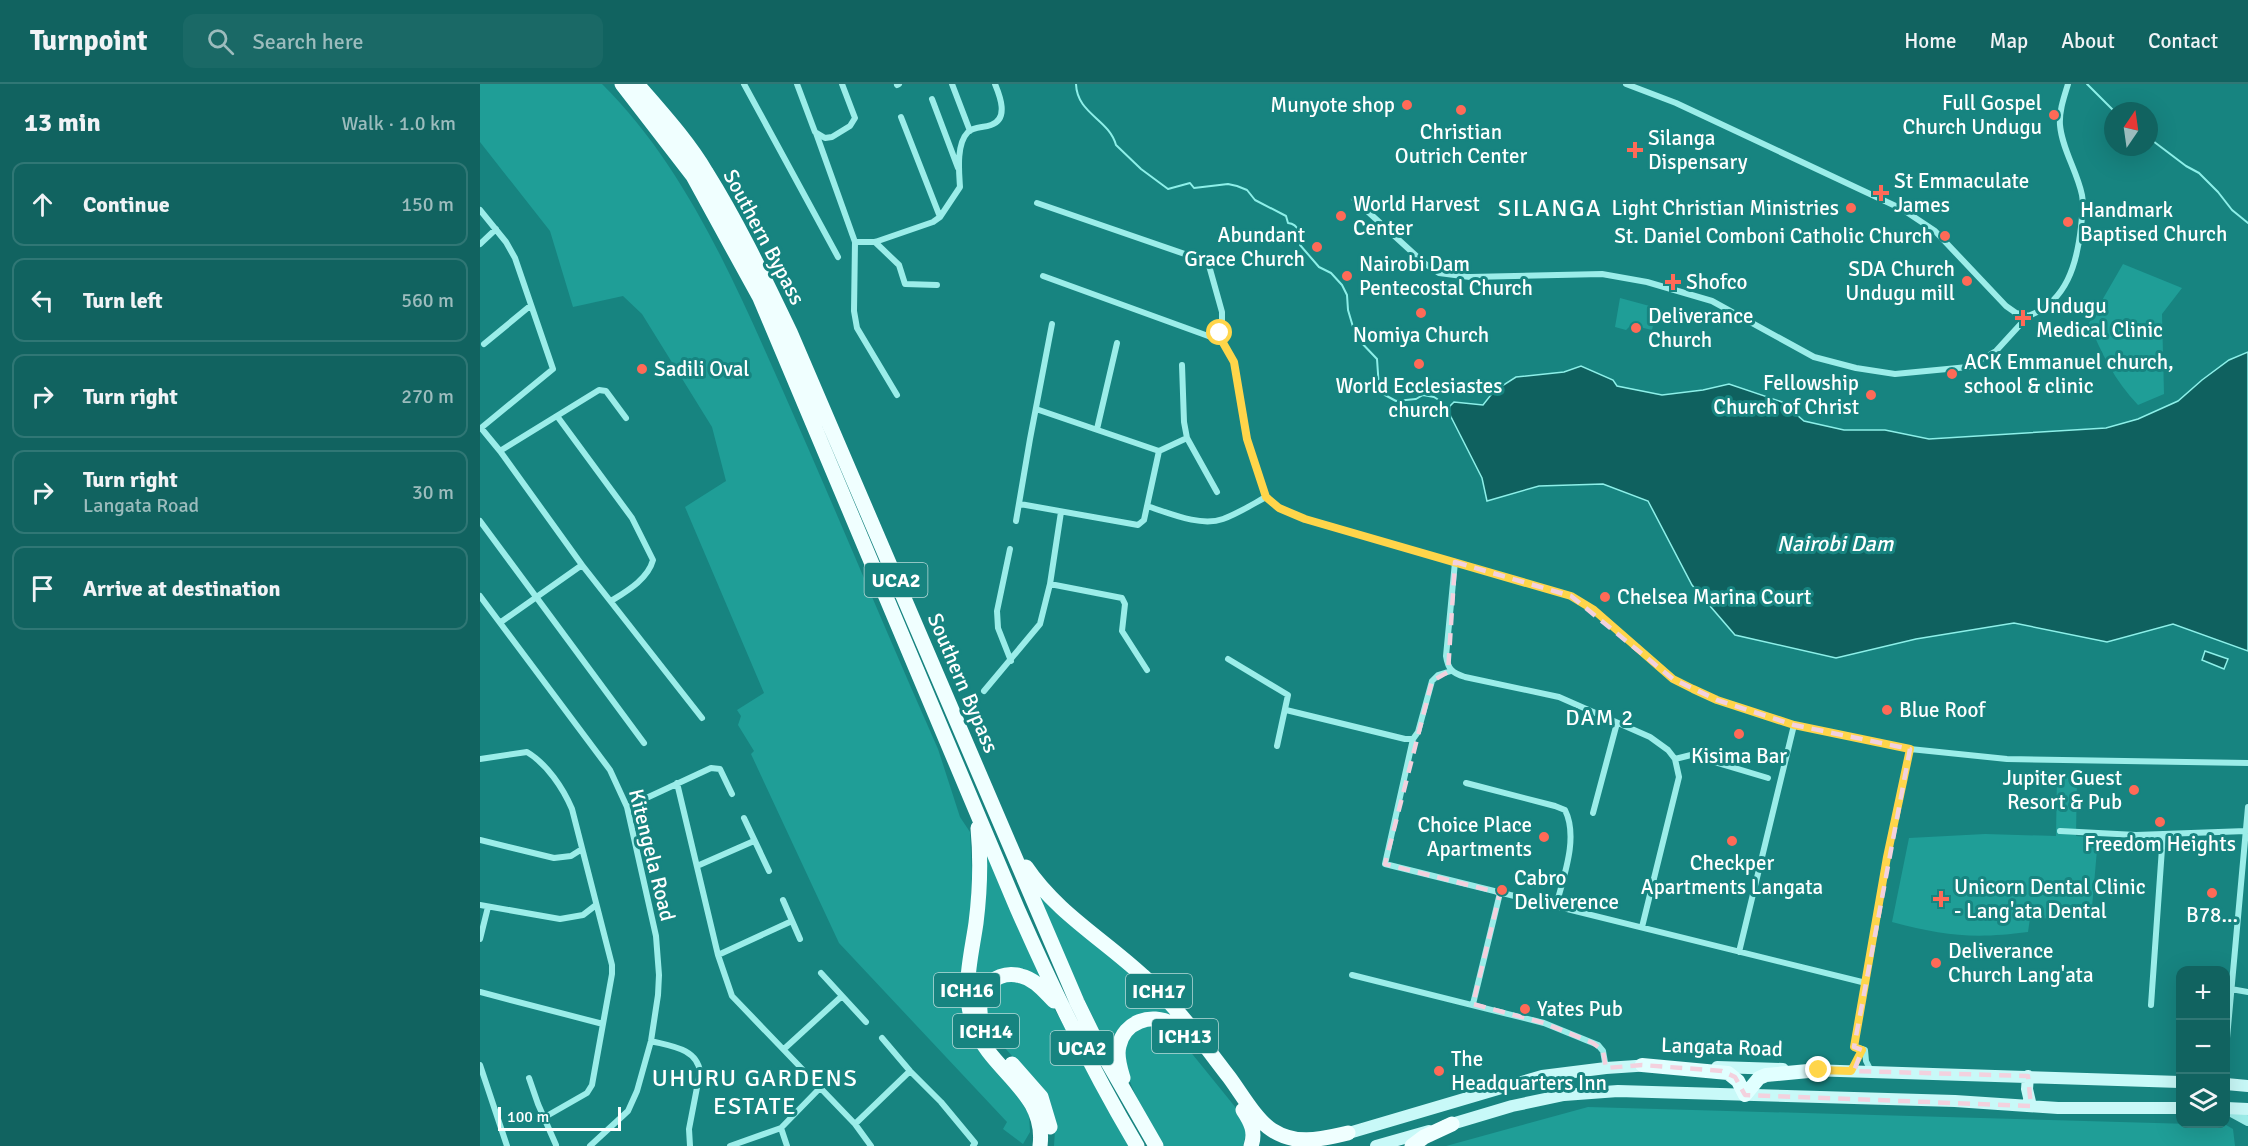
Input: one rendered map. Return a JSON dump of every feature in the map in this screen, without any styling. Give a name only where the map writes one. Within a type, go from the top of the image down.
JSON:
[{"type":"highway","name":"Southern Bypass","points":[[622,84],[693,176],[760,298],[976,813],[1061,1007],[1103,1089],[1137,1146]]},
{"type":"highway","name":"Southern Bypass","points":[[638,84],[705,170],[770,290],[1077,1002],[1098,1045],[1156,1146]]},
{"type":"highway","name":"ICH17","points":[[990,801],[1040,888],[1160,992],[1263,1123],[1286,1137],[1298,1140],[1311,1141],[1347,1133]]},
{"type":"highway","name":"ICH16","points":[[976,813],[980,878],[968,970],[969,1007],[975,1028],[985,1046],[1035,1110],[1042,1132],[1040,1146]]},
{"type":"highway","name":"ICH14","points":[[1050,1146],[1050,1120],[1045,1105],[1037,1092],[1001,1053],[988,1035],[981,1021],[980,1000],[989,984],[999,977],[1011,974],[1030,979],[1061,1007]]},
{"type":"highway","name":"ICH13","points":[[1127,1093],[1120,1070],[1118,1051],[1125,1031],[1133,1024],[1143,1020],[1155,1019],[1172,1024],[1182,1031],[1249,1119],[1254,1132],[1251,1146]]},
{"type":"highway","points":[[1412,1146],[1424,1137],[1452,1124]]},
{"type":"main road","name":"Langata Road","points":[[1309,1146],[1542,1077],[1642,1065],[2176,1082]]},
{"type":"main road","points":[[1642,1065],[1728,1073],[1738,1080],[1745,1095]]},
{"type":"main road","points":[[1745,1095],[1759,1078],[1766,1075],[1819,1070]]},
{"type":"main road","points":[[2028,1076],[2027,1089],[2031,1106]]},
{"type":"main road","points":[[2230,1084],[2248,1086]]},
{"type":"main road","points":[[1376,1146],[1512,1106],[1564,1095],[1618,1091],[1955,1101],[2031,1106],[2176,1108]]},
{"type":"main road","points":[[2230,1109],[2248,1109]]},
{"type":"street","points":[[744,84],[838,257]]},
{"type":"street","points":[[796,84],[855,242],[854,311],[857,328],[897,395]]},
{"type":"street","points":[[815,132],[825,138],[832,137],[850,126],[855,118],[842,84]]},
{"type":"street","points":[[952,84],[970,131]]},
{"type":"street","points":[[958,169],[962,144],[970,131],[993,125],[999,119],[1002,108],[995,84]]},
{"type":"street","points":[[1626,84],[1676,103],[1902,209],[1935,231],[2006,306],[2016,313],[2028,316]]},
{"type":"street","points":[[1354,199],[1424,264],[1439,273],[1470,277],[1602,274],[1647,282],[1712,301],[1814,357],[1856,368],[1895,374],[1968,367],[1996,351],[2028,316],[2043,308],[2058,293],[2070,276],[2078,254],[2082,196],[2062,137],[2060,122],[2061,106],[2068,84]]},
{"type":"street","points":[[855,242],[874,242],[933,222],[940,217],[960,187],[958,169],[932,99]]},
{"type":"street","points":[[901,117],[940,217]]},
{"type":"street","points":[[1037,203],[1208,262],[1222,312],[1222,341],[1234,362],[1247,439],[1266,497],[1279,508],[1305,519],[1571,596],[1594,610],[1673,679],[1717,700],[1794,725],[1910,749],[2007,759],[2248,763]]},
{"type":"street","points":[[480,210],[515,258],[553,369],[481,428],[582,565],[702,718]]},
{"type":"street","points":[[480,244],[496,229]]},
{"type":"street","points":[[874,242],[899,265],[905,284],[937,285]]},
{"type":"street","points":[[1043,276],[1222,341]]},
{"type":"street","points":[[484,344],[530,306]]},
{"type":"street","points":[[1016,522],[1052,324]]},
{"type":"street","points":[[1097,429],[1117,343]]},
{"type":"street","points":[[1182,365],[1184,422],[1187,438],[1216,492]]},
{"type":"street","points":[[500,451],[603,390],[606,390],[626,418]]},
{"type":"street","points":[[1036,409],[1159,451],[1187,438]]},
{"type":"street","points":[[557,416],[632,518],[653,560],[650,570],[628,591],[611,601]]},
{"type":"street","points":[[1020,504],[1134,525],[1144,520],[1159,451]]},
{"type":"street","points":[[1147,506],[1168,513],[1210,521],[1222,519],[1266,497]]},
{"type":"street","points":[[984,692],[1040,624],[1050,584],[1061,512]]},
{"type":"street","points":[[480,522],[644,743]]},
{"type":"street","points":[[1010,549],[997,621],[1011,661]]},
{"type":"street","points":[[1451,671],[1446,656],[1455,562]]},
{"type":"street","points":[[501,622],[582,565]]},
{"type":"street","points":[[1050,584],[1123,599],[1125,604],[1122,631],[1147,670]]},
{"type":"street","name":"Kitengela Road","points":[[480,596],[602,756],[622,792],[658,952],[658,995],[651,1041],[637,1091],[628,1111],[590,1146]]},
{"type":"street","points":[[1228,659],[1286,693],[1289,698],[1277,746]]},
{"type":"street","points":[[1642,927],[1679,777],[1675,759],[1668,750],[1650,737],[1559,697],[1451,671],[1438,675],[1432,681],[1418,732],[1413,739],[1385,864],[1866,983]]},
{"type":"street","points":[[1286,710],[1413,739]]},
{"type":"street","points":[[1593,813],[1617,723]]},
{"type":"street","points":[[1739,952],[1794,725]]},
{"type":"street","points":[[1854,1047],[1887,857],[1910,749]]},
{"type":"street","points":[[480,759],[527,752],[539,760],[568,800],[612,965],[590,1089],[545,1117]]},
{"type":"street","points":[[1675,759],[1690,755],[1768,778]]},
{"type":"street","points":[[627,807],[707,768],[715,767],[721,771],[732,794]]},
{"type":"street","points":[[677,783],[726,986],[732,996],[855,1124],[871,1146]]},
{"type":"street","points":[[1466,783],[1565,810],[1570,826],[1570,843],[1556,906]]},
{"type":"street","points":[[2228,1020],[2248,807]]},
{"type":"street","points":[[744,818],[769,871]]},
{"type":"street","points":[[2060,831],[2136,835],[2246,831]]},
{"type":"street","points":[[2151,1005],[2163,834]]},
{"type":"street","points":[[480,840],[554,858],[571,856],[582,849]]},
{"type":"street","points":[[697,866],[754,841]]},
{"type":"street","points":[[1473,1005],[1500,893]]},
{"type":"street","points":[[783,900],[800,939]]},
{"type":"street","points":[[480,905],[560,919],[583,915],[596,905]]},
{"type":"street","points":[[480,939],[488,907]]},
{"type":"street","points":[[718,955],[792,921]]},
{"type":"street","points":[[821,973],[866,1022]]},
{"type":"street","points":[[1352,975],[1544,1023],[1593,1043],[1603,1051],[1606,1068]]},
{"type":"street","points":[[2231,989],[2248,992]]},
{"type":"street","points":[[480,992],[603,1024]]},
{"type":"street","points":[[784,1049],[842,996]]},
{"type":"street","points":[[882,1038],[910,1071],[942,1102],[975,1143],[973,1146]]},
{"type":"street","points":[[651,1041],[686,1051],[699,1063],[700,1072],[688,1135],[690,1146]]},
{"type":"street","points":[[1851,1071],[1862,1050],[1854,1047]]},
{"type":"street","points":[[1854,1047],[1865,1050],[1866,1061],[1871,1071]]},
{"type":"street","points":[[480,1065],[481,1074],[507,1146]]},
{"type":"street","points":[[855,1124],[910,1071]]},
{"type":"street","points":[[529,1078],[556,1144]]},
{"type":"street","points":[[730,1146],[781,1128],[819,1089]]},
{"type":"street","points":[[2230,1111],[2248,1121]]},
{"type":"street","points":[[781,1128],[787,1146]]},
{"type":"highlighted area","points":[[1455,562],[1571,596],[1673,679],[1717,700],[1794,725],[1910,749],[1854,1047],[1862,1050],[1854,1071],[2028,1076],[2031,1106],[1745,1095],[1735,1077],[1722,1071],[1642,1065],[1606,1068],[1603,1051],[1593,1043],[1544,1023],[1473,1004],[1500,893],[1385,864],[1432,681],[1448,672]]},
{"type":"green space","points":[[480,84],[602,84],[659,152],[684,190],[727,269],[803,436],[938,749],[960,817],[970,832],[972,873],[970,925],[961,1000],[1029,1115],[1030,1132],[1023,1144],[1003,1129],[1007,1122],[839,943],[751,754],[754,751],[738,725],[741,716],[737,710],[764,693],[685,507],[726,481],[712,427],[642,314],[623,296],[573,307],[550,231],[480,142]]},
{"type":"green space","points":[[2123,264],[2182,288],[2162,314],[2164,394],[2138,405],[2109,366],[2089,323]]},
{"type":"green space","points":[[1620,298],[1657,308],[1652,330],[1631,325],[1626,330],[1615,327]]},
{"type":"green space","points":[[2057,774],[2077,774],[2076,836],[2098,838],[2091,919],[2030,918],[2028,932],[1975,936],[1944,933],[1892,922],[1909,838],[1985,834],[2056,836]]},
{"type":"green space","points":[[982,832],[1050,992],[1013,968],[974,1005]]},
{"type":"green space","points":[[1030,876],[1175,1018],[1139,1016],[1115,1063],[1052,933]]},
{"type":"green space","points":[[1010,978],[1038,991],[1055,1010],[1132,1146],[1054,1146],[1055,1130],[1020,1065],[991,1032],[985,1014],[986,998],[995,984]]},
{"type":"green space","points":[[1144,1025],[1160,1025],[1176,1034],[1236,1108],[1247,1129],[1243,1146],[1163,1146],[1134,1092],[1125,1061],[1125,1048],[1129,1037]]},
{"type":"green space","points":[[1588,1107],[2176,1124],[2176,1128],[2230,1127],[2233,1129],[2235,1146],[1446,1146]]},
{"type":"water","name":"Nairobi Dam","points":[[2248,352],[2248,651],[2173,624],[2107,642],[2014,623],[1916,639],[1836,658],[1735,635],[1692,585],[1648,501],[1603,484],[1539,486],[1487,501],[1482,478],[1447,409],[1454,402],[1483,405],[1494,391],[1516,377],[1564,372],[1581,366],[1613,380],[1617,386],[1662,395],[1729,384],[1782,402],[1804,421],[1844,430],[1885,430],[1929,439],[2106,428],[2138,419],[2178,401],[2229,360]]},
{"type":"water","points":[[2205,651],[2228,659],[2224,669],[2202,660]]},
{"type":"waterway","points":[[1076,84],[1082,103],[1107,129],[1116,145],[1141,169],[1168,189],[1190,183],[1194,188],[1228,184],[1237,186],[1247,190],[1255,200],[1286,216],[1288,223],[1297,228],[1300,245],[1319,267],[1331,273],[1342,285],[1347,295],[1348,310],[1356,337],[1377,359],[1379,388],[1383,394],[1396,401],[1416,399],[1423,395],[1434,397],[1450,407]]},
{"type":"waterway","points":[[2087,84],[2105,102]]},
{"type":"waterway","points":[[2158,145],[2199,173],[2232,210],[2248,223]]},
{"type":"place","name":"Munyote shop","points":[[1407,105]]},
{"type":"place","name":"Christian Outrich Center","points":[[1461,110]]},
{"type":"place","name":"Full Gospel Church Undugu","points":[[2054,115]]},
{"type":"place","name":"Silanga Dispensary","points":[[1635,150]]},
{"type":"place","name":"St Emmaculate James","points":[[1881,193]]},
{"type":"place","name":"Light Christian Ministries","points":[[1851,208]]},
{"type":"place","name":"World Harvest Center","points":[[1341,216]]},
{"type":"place","name":"Handmark Baptised Church","points":[[2068,222]]},
{"type":"place","name":"St. Daniel Comboni Catholic Church","points":[[1945,236]]},
{"type":"place","name":"Abundant Grace Church","points":[[1317,247]]},
{"type":"place","name":"Nairobi Dam Pentecostal Church","points":[[1347,276]]},
{"type":"place","name":"SDA Church Undugu mill","points":[[1967,281]]},
{"type":"place","name":"Shofco","points":[[1673,282]]},
{"type":"place","name":"Nomiya Church","points":[[1421,313]]},
{"type":"place","name":"Undugu Medical Clinic","points":[[2023,318]]},
{"type":"place","name":"Deliverance Church","points":[[1636,328]]},
{"type":"place","name":"World Ecclesiastes church","points":[[1419,364]]},
{"type":"place","name":"Sadili Oval","points":[[642,369]]},
{"type":"place","name":"ACK Emmanuel church, school & clinic","points":[[1952,374]]},
{"type":"place","name":"Fellowship Church of Christ","points":[[1871,395]]},
{"type":"place","name":"Chelsea Marina Court","points":[[1605,597]]},
{"type":"place","name":"Blue Roof","points":[[1887,710]]},
{"type":"place","name":"Kisima Bar","points":[[1739,734]]},
{"type":"place","name":"Jupiter Guest Resort & Pub","points":[[2134,790]]},
{"type":"place","name":"Freedom Heights","points":[[2160,822]]},
{"type":"place","name":"Choice Place Apartments","points":[[1544,837]]},
{"type":"place","name":"Checkper Apartments Langata","points":[[1732,841]]},
{"type":"place","name":"Cabro Deliverence","points":[[1502,890]]},
{"type":"place","name":"B78...","points":[[2212,893]]},
{"type":"place","name":"Unicorn Dental Clinic - Lang'ata Dental","points":[[1941,899]]},
{"type":"place","name":"Deliverance Church Lang'ata","points":[[1936,963]]},
{"type":"place","name":"Yates Pub","points":[[1525,1009]]},
{"type":"place","name":"The Headquarters Inn","points":[[1439,1071]]},
{"type":"district","name":"SILANGA","points":[[1550,208]]},
{"type":"district","name":"DAM 2","points":[[1600,717]]},
{"type":"district","name":"UHURU GARDENS ESTATE","points":[[755,1092]]},
{"type":"route","points":[[1220,333],[1234,362],[1247,439],[1266,497],[1279,508],[1305,519],[1571,596],[1594,610],[1673,679],[1717,700],[1794,725],[1910,749],[1887,857],[1854,1047],[1862,1050],[1851,1071],[1819,1070]]}]
